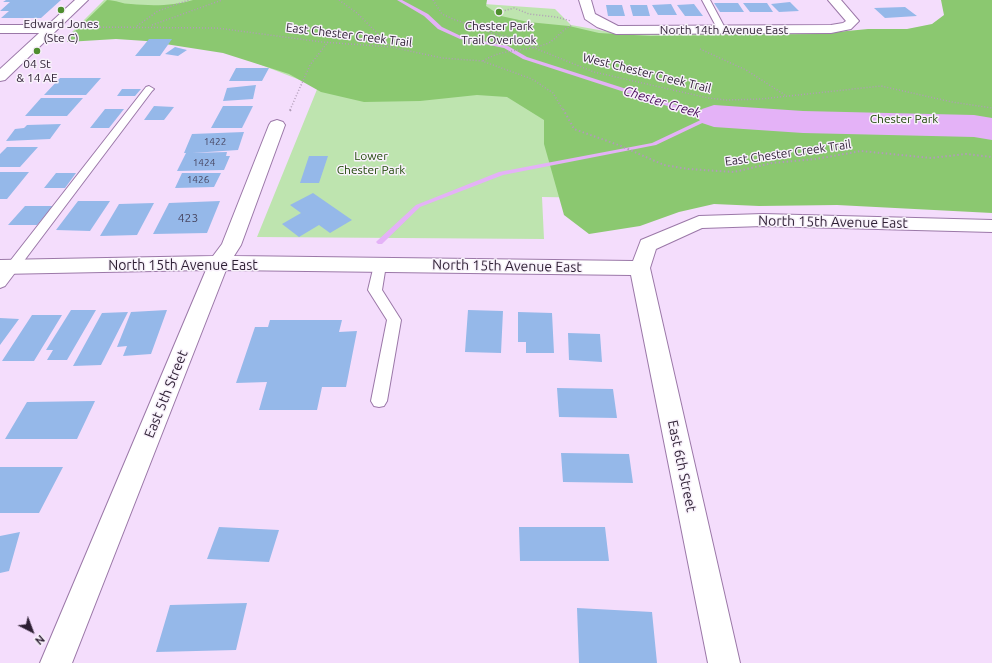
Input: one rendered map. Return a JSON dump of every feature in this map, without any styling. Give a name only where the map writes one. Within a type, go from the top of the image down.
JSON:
[{"type":"street","points":[[0,77],[82,0]]},
{"type":"street","name":"North 14th Avenue East","points":[[585,0],[589,16],[601,24],[616,30],[721,28],[831,29],[847,26],[853,21],[834,0]]},
{"type":"street","points":[[0,29],[51,29]]},
{"type":"street","name":"East 5th Street","points":[[56,663],[219,263],[231,245],[277,126]]},
{"type":"street","name":"North 15th Avenue East","points":[[6,267],[219,263],[640,268],[648,245],[699,222],[763,220],[992,226]]},
{"type":"street","name":"East 6th Street","points":[[640,268],[724,663]]},
{"type":"lane","points":[[706,0],[721,28]]},
{"type":"lane","points":[[0,283],[6,267],[149,89]]},
{"type":"lane","points":[[379,401],[394,320],[375,290],[380,265]]},
{"type":"path","points":[[137,26],[158,11],[189,0]]},
{"type":"path","points":[[150,26],[222,0]]},
{"type":"path","points":[[339,0],[357,13],[391,47]]},
{"type":"path","name":"West Chester Creek Trail","points":[[433,0],[434,4],[442,14],[465,24],[515,38],[532,47],[594,72],[701,97],[734,100],[761,99],[785,95],[881,86],[952,102],[992,108]]},
{"type":"path","points":[[482,61],[494,54],[532,47],[553,41],[563,29],[577,24],[560,18],[529,14],[514,8],[499,12]]},
{"type":"path","name":"East Chester Creek Trail","points":[[80,27],[150,26],[217,28],[328,42],[391,47],[442,58],[482,61],[519,73],[532,79],[553,93],[574,129],[621,146],[664,165],[688,170],[734,172],[772,163],[816,159],[861,151],[931,158],[966,154],[992,157]]},
{"type":"path","points":[[664,30],[714,57],[746,70],[785,95]]},
{"type":"path","points":[[294,103],[310,64],[328,42]]},
{"type":"green space","name":"Chester Park","points":[[104,0],[468,0],[470,3],[555,9],[571,25],[610,32],[854,33],[876,202],[542,197],[544,239],[257,237],[318,87],[184,35],[72,32]]},
{"type":"green space","name":"Chester Park","points":[[107,0],[128,4],[154,5],[193,0],[487,0],[486,6],[501,16],[528,22],[569,26],[599,33],[651,36],[816,34],[868,29],[907,29],[932,24],[944,15],[941,0],[992,0],[992,213],[837,205],[759,206],[714,204],[679,212],[640,226],[589,234],[564,215],[544,144],[544,120],[507,97],[477,95],[420,101],[364,102],[321,92],[289,74],[223,53],[146,41],[116,39],[67,42],[74,32]]},
{"type":"building","points":[[6,0],[61,0],[41,18],[1,18],[9,11],[0,11],[10,2],[3,2]]},
{"type":"building","points":[[790,2],[799,11],[779,12],[771,4]]},
{"type":"building","points":[[714,3],[738,3],[744,12],[720,12]]},
{"type":"building","points":[[743,3],[767,3],[773,12],[750,12]]},
{"type":"building","points":[[671,4],[677,15],[658,15],[652,5]]},
{"type":"building","points":[[694,4],[703,16],[685,16],[677,5]]},
{"type":"building","points":[[606,5],[622,5],[625,16],[608,16]]},
{"type":"building","points":[[630,5],[647,5],[650,16],[633,16]]},
{"type":"building","points":[[905,7],[917,16],[885,18],[874,8]]},
{"type":"building","points":[[149,39],[172,39],[160,56],[135,56]]},
{"type":"building","points":[[175,47],[187,50],[178,56],[165,54]]},
{"type":"building","points":[[236,68],[269,68],[262,81],[229,81]]},
{"type":"building","points":[[60,78],[101,78],[86,95],[44,95]]},
{"type":"building","points":[[256,85],[253,99],[223,101],[227,88]]},
{"type":"building","points":[[122,89],[141,89],[135,96],[117,96]]},
{"type":"building","points":[[41,98],[83,98],[67,116],[25,116]]},
{"type":"building","points":[[154,106],[174,107],[164,120],[144,120]]},
{"type":"building","points":[[223,106],[253,106],[242,128],[211,128]]},
{"type":"building","points":[[105,109],[124,109],[109,128],[90,128]]},
{"type":"building","points":[[61,124],[50,139],[6,141],[15,129],[24,128],[27,125]]},
{"type":"building","points":[[244,132],[238,150],[192,153],[227,152],[226,156],[230,156],[224,170],[177,171],[186,153],[184,153],[192,134]]},
{"type":"building","points":[[7,147],[38,147],[20,167],[0,167],[0,154]]},
{"type":"building","points":[[309,156],[328,156],[319,183],[300,183]]},
{"type":"building","points":[[0,172],[29,172],[7,199],[0,199]]},
{"type":"building","points":[[56,173],[76,173],[65,188],[44,188]]},
{"type":"building","points":[[182,173],[221,173],[214,187],[175,188]]},
{"type":"building","points":[[313,193],[352,220],[330,233],[319,225],[299,237],[282,224],[301,213],[290,205]]},
{"type":"building","points":[[78,201],[110,201],[90,231],[56,230]]},
{"type":"building","points":[[220,201],[207,233],[153,234],[169,203]]},
{"type":"building","points":[[154,203],[137,235],[100,236],[119,204]]},
{"type":"building","points":[[25,206],[53,206],[37,225],[8,225]]},
{"type":"building","points":[[71,310],[96,310],[67,360],[47,360],[53,350],[46,350]]},
{"type":"building","points":[[167,310],[151,354],[123,356],[127,346],[117,347],[131,312]]},
{"type":"building","points":[[468,310],[503,311],[501,353],[465,352]]},
{"type":"building","points":[[128,312],[101,365],[73,366],[102,313]]},
{"type":"building","points":[[518,312],[552,313],[554,353],[526,353],[526,342],[518,342]]},
{"type":"building","points":[[32,315],[62,315],[34,361],[2,361]]},
{"type":"building","points":[[0,318],[19,319],[0,345]]},
{"type":"building","points":[[270,320],[342,320],[339,332],[357,331],[346,387],[322,387],[317,410],[259,410],[267,382],[236,383],[255,327],[268,327]]},
{"type":"building","points":[[568,333],[600,334],[602,362],[569,360]]},
{"type":"building","points":[[557,388],[613,389],[617,418],[559,417]]},
{"type":"building","points":[[95,401],[77,439],[5,439],[27,402]]},
{"type":"building","points":[[561,453],[629,454],[633,483],[563,482]]},
{"type":"building","points":[[0,467],[63,467],[39,513],[0,513]]},
{"type":"building","points":[[219,527],[279,530],[269,562],[207,559]]},
{"type":"building","points":[[519,527],[605,527],[609,561],[520,561]]},
{"type":"building","points":[[20,532],[9,571],[0,573],[0,536]]},
{"type":"building","points":[[247,603],[236,650],[156,652],[170,605]]},
{"type":"building","points":[[577,608],[652,612],[657,663],[579,663]]},
{"type":"waterway","name":"Chester Creek","points":[[399,0],[426,15],[440,28],[462,38],[506,47],[525,58],[697,114],[713,116]]},
{"type":"waterway","points":[[380,242],[418,206],[501,173],[654,144],[714,116]]},
{"type":"waterway","name":"Chester Creek","points":[[714,116],[803,122],[974,126],[992,129]]},
{"type":"place","name":"Edward Jones (Ste C)","points":[[61,10]]},
{"type":"place","name":"Chester Park Trail Overlook","points":[[499,12]]},
{"type":"place","name":"04 St & 14 AE","points":[[37,51]]},
{"type":"park label","name":"Lower Chester Park","points":[[371,163]]}]
